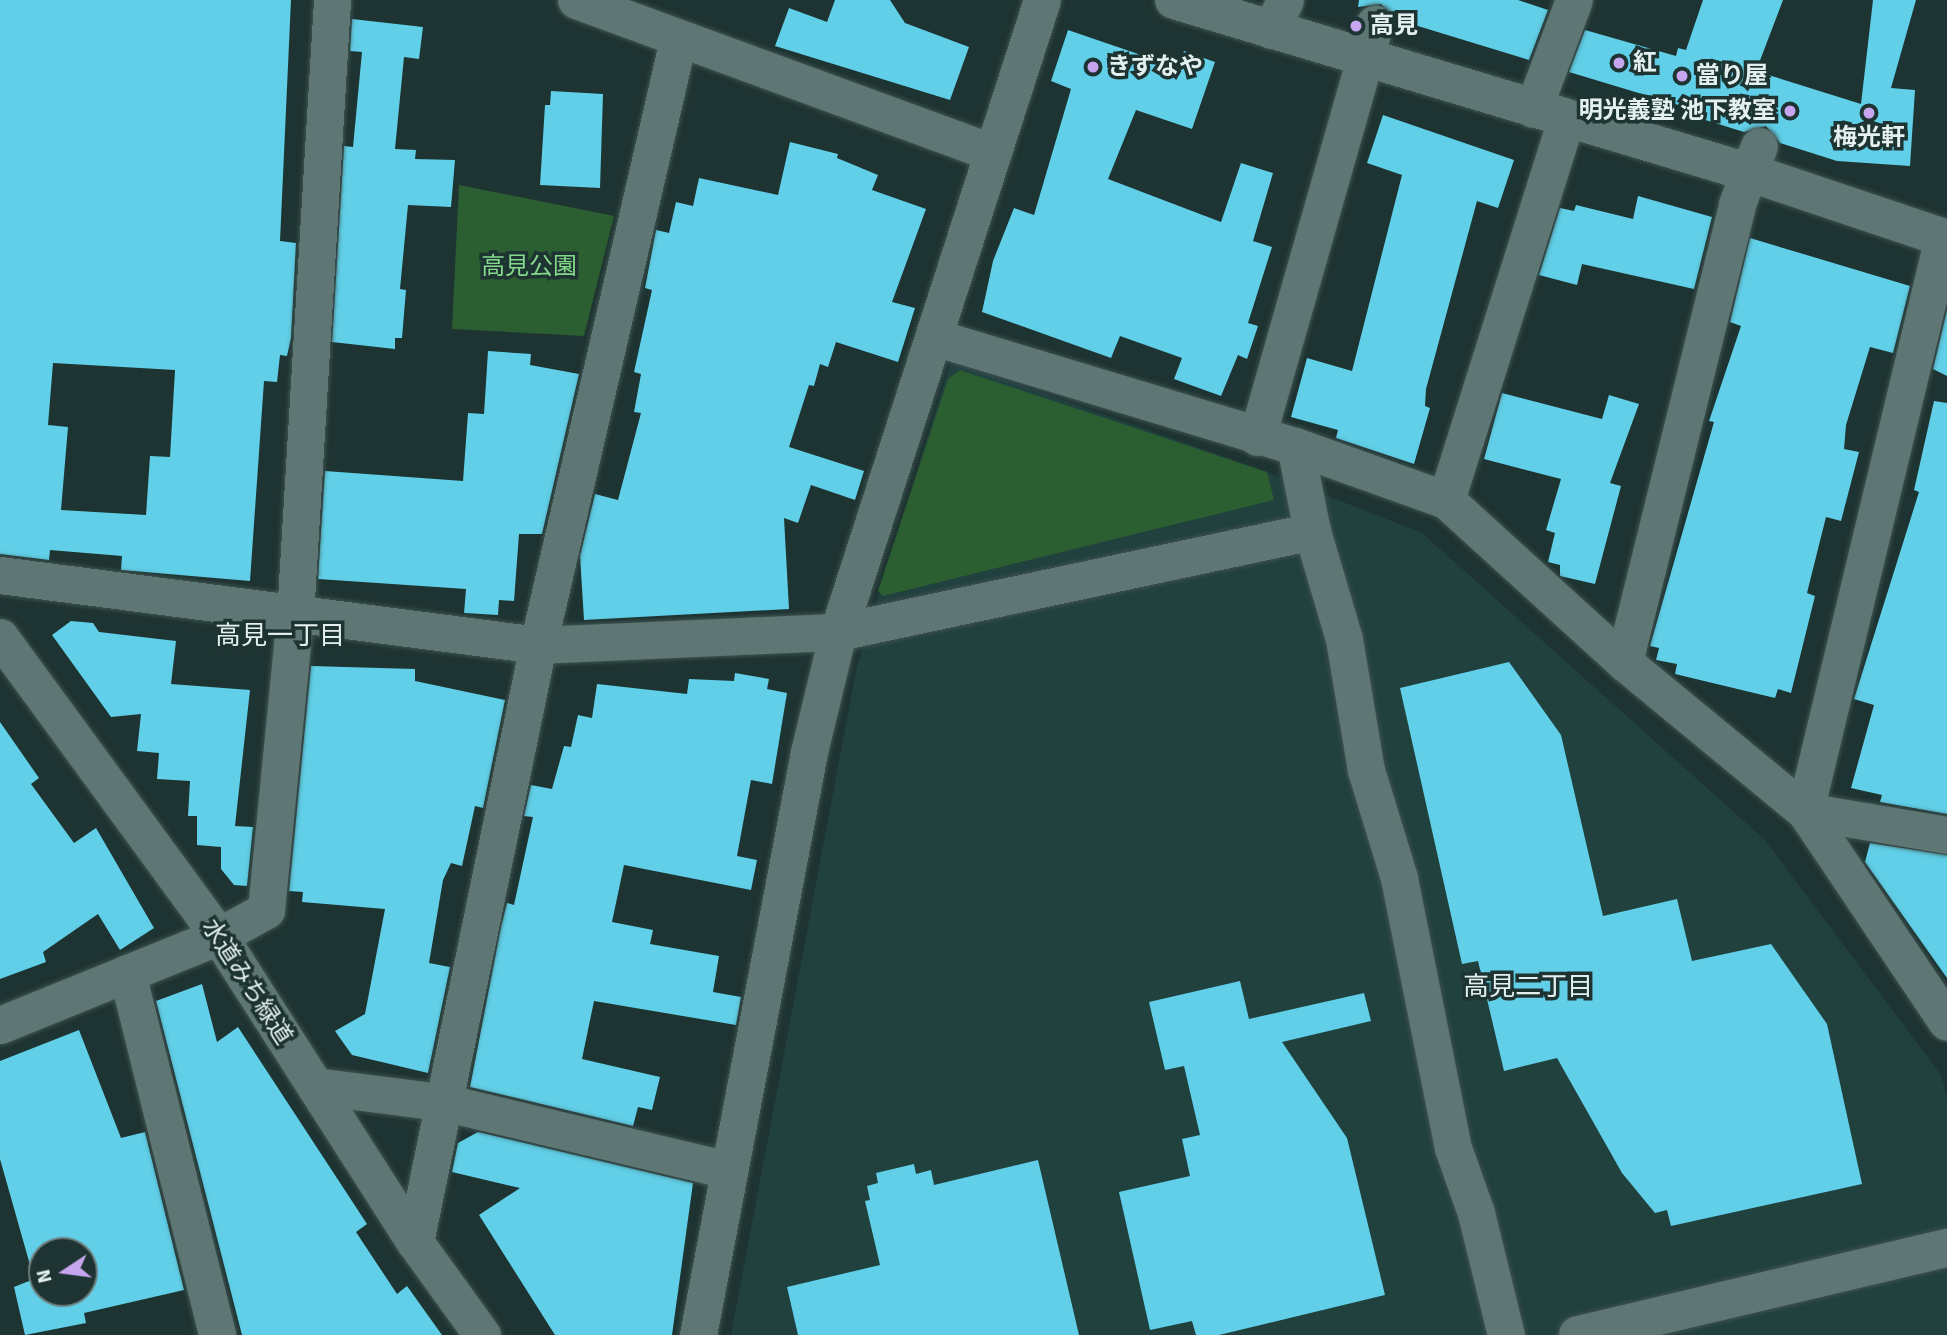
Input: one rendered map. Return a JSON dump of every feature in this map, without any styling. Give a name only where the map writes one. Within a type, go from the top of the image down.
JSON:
[{"type":"street","points":[[0,1025],[219,936],[266,910],[295,616],[332,0]]},
{"type":"street","points":[[576,0],[678,40],[991,152]]},
{"type":"street","points":[[698,1335],[809,752],[838,632],[937,338],[991,152],[1042,0]]},
{"type":"street","points":[[1174,0],[1278,15],[1370,41],[1549,114],[1755,159],[1945,238],[1805,811]]},
{"type":"street","points":[[1446,500],[1549,114],[1574,0]]},
{"type":"street","points":[[415,1242],[447,1103],[538,645],[678,40]]},
{"type":"street","points":[[1257,437],[1370,41]]},
{"type":"street","points":[[1624,662],[1737,204],[1755,159]]},
{"type":"street","points":[[937,338],[1257,437],[1295,446],[1446,500],[1624,662],[1805,811],[1946,1017]]},
{"type":"street","points":[[1295,446],[1312,531],[1344,639],[1366,770],[1399,878],[1453,1148],[1476,1213],[1506,1335]]},
{"type":"street","points":[[0,575],[295,616],[538,645],[838,632],[1312,531]]},
{"type":"street","name":"水道みち緑道","points":[[0,637],[219,936],[415,1242],[482,1335]]},
{"type":"street","points":[[1805,811],[1947,835]]},
{"type":"street","points":[[127,973],[217,1335]]},
{"type":"street","points":[[315,1086],[447,1103],[729,1170]]},
{"type":"street","points":[[1578,1335],[1947,1248]]},
{"type":"shaded area","points":[[951,361],[1267,472],[1422,533],[1764,839],[1941,1075],[1947,1099],[1947,1335],[731,1335],[857,666]]},
{"type":"green space","name":"高見公園","points":[[459,185],[614,216],[584,336],[452,329]]},
{"type":"green space","points":[[960,370],[1267,472],[1274,500],[883,596],[878,591],[948,379]]},
{"type":"building","points":[[0,0],[291,0],[280,241],[296,243],[291,338],[287,356],[280,355],[277,382],[264,381],[250,581],[121,570],[122,556],[50,550],[49,560],[0,554]],"holes":[[[53,363],[175,370],[170,457],[150,456],[146,515],[61,510],[68,427],[48,425]]]},
{"type":"building","points":[[835,0],[890,0],[905,23],[969,47],[950,100],[775,46],[789,8],[827,22]]},
{"type":"building","points":[[1359,0],[1518,0],[1548,10],[1529,60],[1395,19],[1381,4],[1358,7]]},
{"type":"building","points":[[1703,0],[1783,0],[1756,71],[1861,104],[1873,0],[1916,0],[1891,88],[1915,90],[1910,166],[1837,161],[1780,143],[1766,126],[1744,132],[1683,113],[1685,107],[1569,72],[1585,30],[1676,56],[1678,48],[1686,50]]},
{"type":"building","points":[[352,19],[423,27],[419,59],[404,57],[395,149],[416,150],[415,159],[455,160],[451,207],[408,205],[400,289],[406,290],[402,338],[395,338],[395,349],[332,342],[344,146],[353,147],[362,52],[350,51]]},
{"type":"building","points":[[1068,30],[1179,68],[1184,51],[1215,62],[1192,129],[1136,110],[1108,179],[1221,222],[1241,163],[1273,173],[1253,241],[1272,247],[1248,323],[1258,326],[1247,359],[1238,355],[1221,396],[1174,379],[1182,358],[1120,336],[1111,358],[982,312],[993,261],[1014,208],[1034,215],[1071,89],[1051,81]]},
{"type":"building","points":[[551,91],[603,94],[600,188],[540,185],[545,105],[550,105]]},
{"type":"building","points":[[1383,115],[1514,160],[1498,208],[1477,201],[1426,389],[1425,406],[1430,408],[1414,464],[1336,438],[1338,430],[1291,417],[1307,358],[1352,371],[1402,175],[1367,163]]},
{"type":"building","points":[[790,142],[838,154],[837,158],[878,175],[872,190],[926,209],[892,302],[915,308],[898,362],[836,342],[828,367],[820,364],[814,386],[809,385],[789,447],[864,471],[855,500],[811,485],[798,523],[784,518],[789,609],[584,620],[580,556],[595,494],[618,500],[641,413],[634,412],[641,374],[634,372],[652,290],[645,288],[656,230],[669,233],[676,202],[693,206],[699,178],[778,195]]},
{"type":"building","points":[[1638,196],[1712,217],[1694,289],[1582,264],[1577,285],[1539,275],[1560,208],[1574,211],[1576,205],[1633,219]]},
{"type":"building","points":[[1750,238],[1910,286],[1893,353],[1870,347],[1846,425],[1844,449],[1859,452],[1841,521],[1826,517],[1807,593],[1815,596],[1791,693],[1778,689],[1775,698],[1675,674],[1677,664],[1656,660],[1659,648],[1650,646],[1714,422],[1709,421],[1741,326],[1730,322]]},
{"type":"building","points":[[1947,310],[1947,376],[1933,369]]},
{"type":"building","points":[[488,351],[531,354],[530,365],[579,374],[542,534],[519,534],[514,601],[499,600],[498,615],[464,613],[466,589],[318,579],[325,471],[463,481],[468,413],[484,414]]},
{"type":"building","points":[[1502,393],[1602,419],[1609,395],[1639,404],[1610,483],[1621,486],[1595,584],[1560,576],[1560,565],[1548,562],[1555,533],[1546,530],[1561,479],[1484,459]]},
{"type":"building","points":[[1934,401],[1947,403],[1947,814],[1880,802],[1882,795],[1851,788],[1874,705],[1854,699],[1919,492],[1914,490]]},
{"type":"building","points":[[71,621],[93,623],[99,632],[176,641],[171,684],[250,690],[235,826],[253,827],[247,886],[234,885],[221,869],[221,847],[197,845],[197,816],[188,816],[190,781],[157,779],[159,753],[137,751],[141,714],[111,717],[52,635]]},
{"type":"building","points":[[1509,662],[1561,735],[1603,916],[1677,899],[1692,961],[1771,944],[1827,1024],[1862,1184],[1671,1226],[1667,1210],[1655,1213],[1622,1173],[1557,1058],[1504,1071],[1478,961],[1462,964],[1400,688]]},
{"type":"building","points":[[311,666],[415,669],[415,681],[505,700],[483,808],[475,806],[462,866],[451,863],[443,880],[429,963],[450,967],[428,1073],[352,1055],[335,1031],[365,1014],[385,909],[302,902],[303,892],[289,891]]},
{"type":"building","points":[[735,673],[769,679],[767,689],[787,693],[772,784],[751,780],[737,856],[757,860],[751,890],[624,865],[612,922],[653,930],[650,944],[719,956],[713,992],[741,997],[736,1025],[594,1001],[582,1059],[660,1077],[652,1110],[638,1107],[633,1126],[470,1087],[501,927],[507,903],[514,905],[533,817],[524,816],[531,785],[552,789],[564,746],[571,747],[578,715],[592,718],[597,684],[687,694],[689,679],[734,681]]},
{"type":"building","points":[[0,722],[39,778],[31,784],[74,843],[96,828],[154,928],[120,950],[98,914],[43,952],[46,962],[0,979]]},
{"type":"building","points":[[1870,843],[1947,855],[1947,978],[1865,862]]},
{"type":"building","points":[[1240,981],[1249,1019],[1364,993],[1371,1021],[1282,1042],[1347,1138],[1385,1295],[1219,1335],[1196,1335],[1192,1321],[1150,1330],[1119,1192],[1190,1176],[1182,1139],[1200,1135],[1184,1066],[1165,1070],[1149,1002]]},
{"type":"building","points":[[202,984],[217,1042],[238,1027],[367,1224],[356,1232],[397,1294],[407,1286],[442,1335],[242,1335],[156,1001]]},
{"type":"building","points":[[79,1030],[121,1138],[145,1132],[184,1290],[84,1313],[86,1323],[25,1335],[14,1287],[28,1281],[28,1307],[98,1307],[98,1237],[28,1237],[28,1258],[0,1159],[0,1061]]},
{"type":"building","points":[[478,1132],[693,1183],[672,1335],[555,1335],[479,1215],[520,1188],[452,1172],[458,1143]]},
{"type":"building","points":[[1038,1160],[1079,1335],[798,1335],[787,1287],[880,1265],[865,1201],[870,1200],[867,1186],[878,1183],[876,1173],[914,1164],[916,1174],[931,1170],[934,1185]]},
{"type":"place","name":"高見","points":[[1356,26]]},
{"type":"place","name":"紅","points":[[1619,63]]},
{"type":"place","name":"きずなや","points":[[1093,67]]},
{"type":"place","name":"當り屋","points":[[1682,76]]},
{"type":"place","name":"明光義塾 池下教室","points":[[1790,111]]},
{"type":"place","name":"梅光軒","points":[[1869,113]]},
{"type":"district","name":"高見一丁目","points":[[280,637]]},
{"type":"district","name":"高見二丁目","points":[[1528,988]]}]
